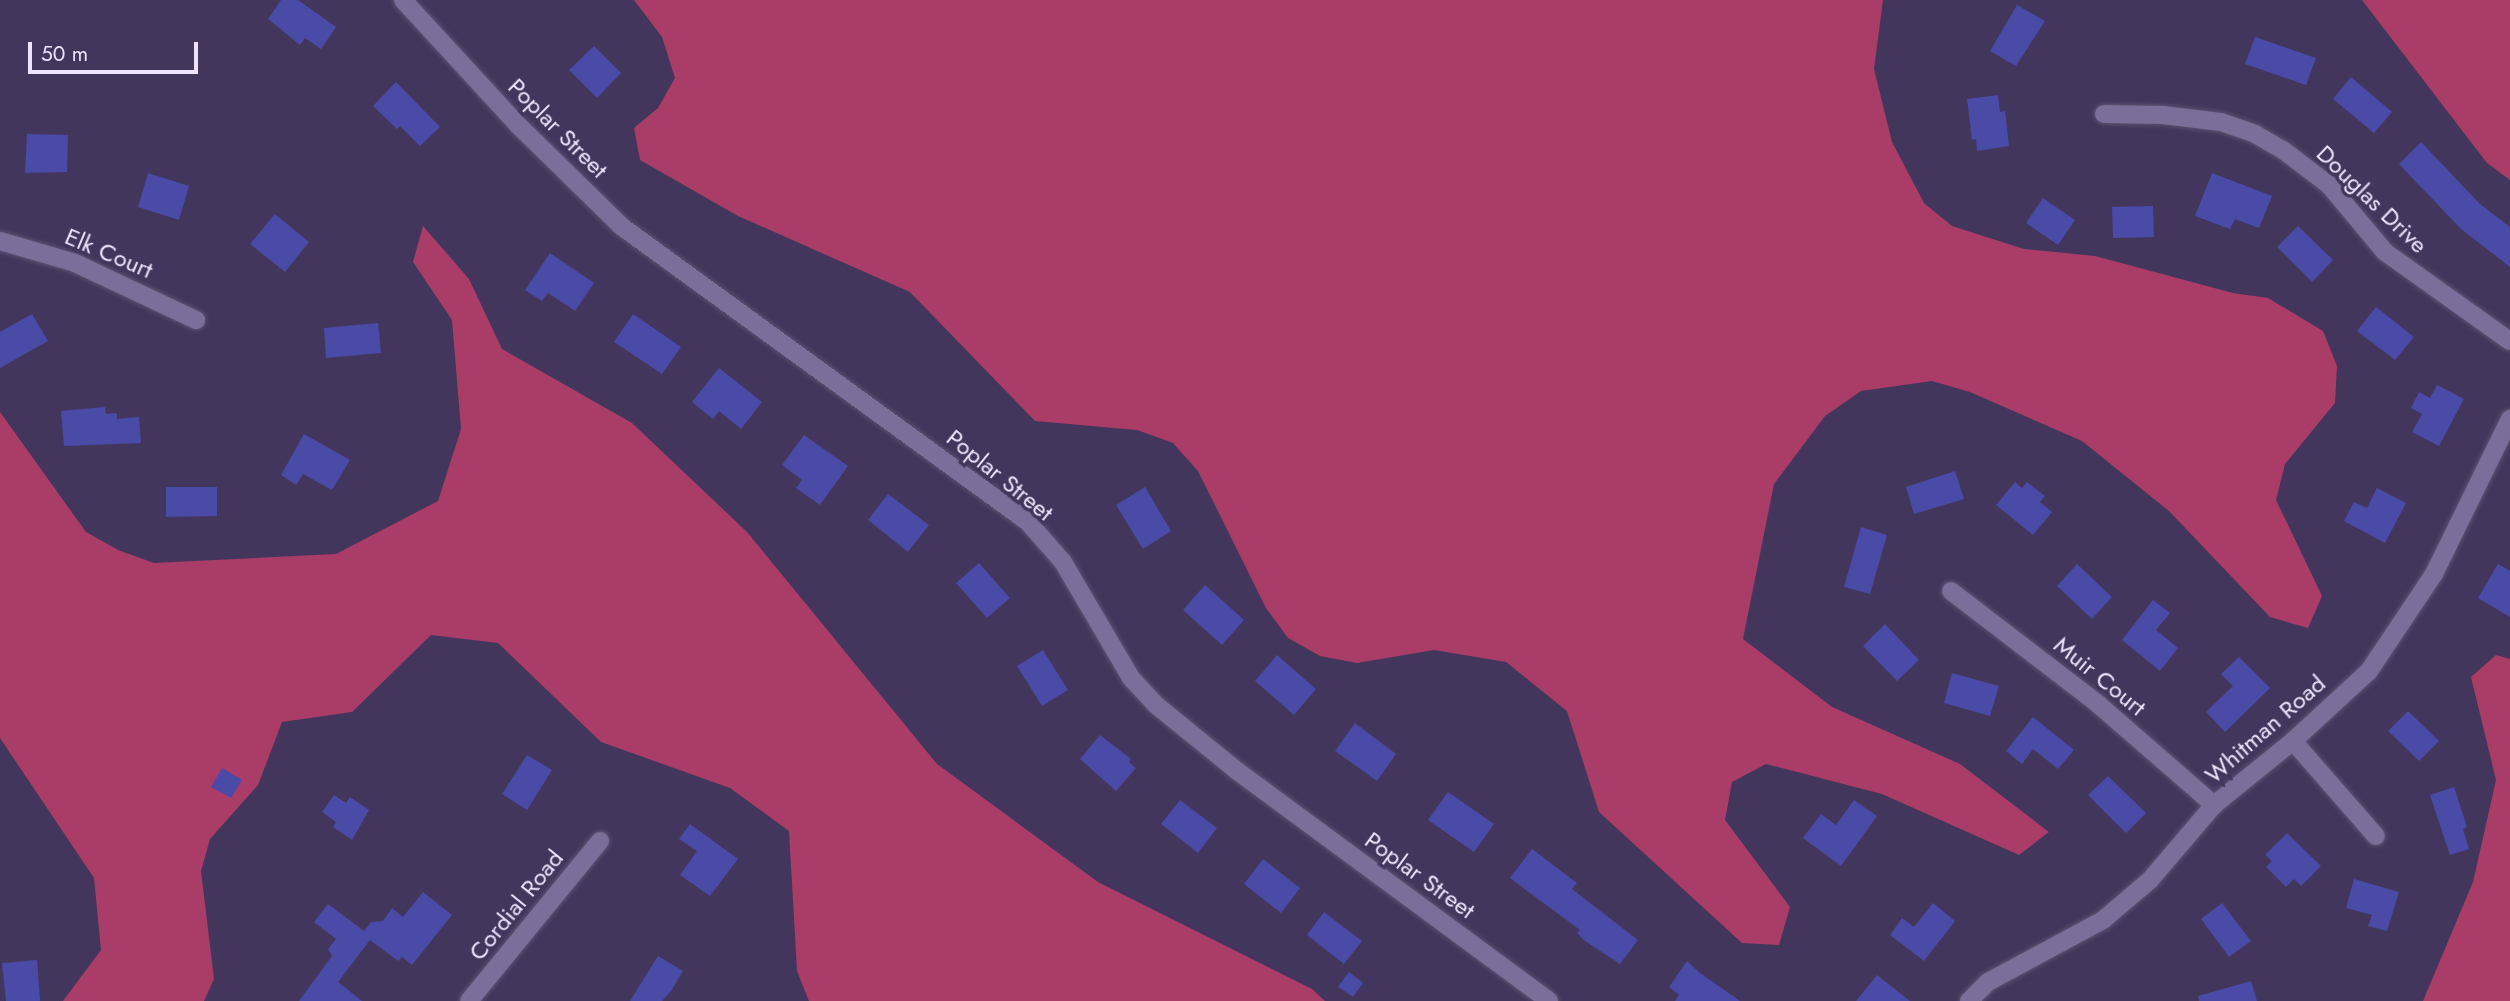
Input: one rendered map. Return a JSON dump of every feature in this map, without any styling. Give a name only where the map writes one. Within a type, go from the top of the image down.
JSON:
[{"type":"street","name":"Poplar Street","points":[[403,0],[518,125],[621,226],[1028,522],[1063,562],[1131,678],[1156,705],[1236,770],[1549,1001]]},
{"type":"street","name":"Douglas Drive","points":[[2104,114],[2163,115],[2221,122],[2255,134],[2283,150],[2329,185],[2385,251],[2510,341]]},
{"type":"street","name":"Elk Court","points":[[0,241],[75,263],[196,320]]},
{"type":"street","name":"Whitman Road","points":[[1969,1001],[1988,982],[2103,920],[2150,880],[2214,805],[2293,741],[2369,671],[2434,574],[2510,419]]},
{"type":"street","name":"Muir Court","points":[[1951,591],[2098,705],[2214,805]]},
{"type":"street","points":[[2293,741],[2376,835]]},
{"type":"street","name":"Cordial Road","points":[[469,1001],[600,841]]},
{"type":"shaded area","points":[[634,0],[1883,0],[1874,69],[1892,142],[1924,203],[1952,226],[2024,249],[2095,256],[2233,293],[2268,298],[2323,331],[2337,366],[2335,403],[2285,464],[2276,500],[2322,596],[2308,628],[2270,617],[2169,511],[2082,441],[1970,392],[1932,381],[1861,391],[1825,416],[1774,484],[1743,639],[1832,707],[1960,764],[2049,832],[2019,855],[1882,794],[1766,764],[1732,782],[1725,820],[1790,907],[1779,945],[1742,943],[1599,812],[1567,711],[1506,662],[1434,650],[1357,663],[1320,656],[1288,638],[1266,608],[1198,471],[1173,443],[1137,430],[1035,421],[910,292],[738,216],[640,160],[634,128],[658,108],[675,78],[662,37]]},
{"type":"shaded area","points":[[2362,0],[2510,0],[2510,180],[2487,163]]},
{"type":"shaded area","points":[[423,226],[469,279],[502,349],[632,423],[747,532],[937,764],[1098,882],[1312,989],[1325,1001],[809,1001],[797,971],[789,831],[730,788],[601,742],[498,643],[431,635],[352,712],[282,722],[258,785],[210,839],[201,871],[214,979],[204,1001],[63,1001],[101,950],[94,878],[0,738],[0,412],[86,532],[118,550],[154,563],[336,554],[438,501],[461,429],[452,320],[413,262]]},
{"type":"shaded area","points":[[2496,655],[2510,659],[2510,1001],[2423,1001],[2473,882],[2496,780],[2471,677]]},
{"type":"building","points":[[281,0],[298,0],[336,27],[321,49],[305,38],[300,45],[268,19]]},
{"type":"building","points":[[2017,5],[2045,21],[2016,66],[1990,51]]},
{"type":"building","points":[[2255,37],[2316,58],[2306,85],[2245,64]]},
{"type":"building","points":[[594,46],[621,73],[597,98],[569,70]]},
{"type":"building","points":[[2351,77],[2392,112],[2374,133],[2333,99]]},
{"type":"building","points":[[396,82],[440,127],[420,146],[400,126],[397,129],[373,106]]},
{"type":"building","points":[[1998,95],[2000,112],[2005,111],[2009,146],[1977,151],[1976,139],[1972,140],[1967,99]]},
{"type":"building","points":[[27,134],[68,135],[67,172],[25,173]]},
{"type":"building","points":[[2421,142],[2480,204],[2510,227],[2510,267],[2461,229],[2399,164]]},
{"type":"building","points":[[148,173],[189,186],[179,220],[138,207]]},
{"type":"building","points":[[2212,173],[2272,196],[2259,228],[2235,219],[2230,229],[2195,216]]},
{"type":"building","points":[[2043,198],[2075,220],[2058,245],[2026,223]]},
{"type":"building","points":[[2153,206],[2154,237],[2113,238],[2112,207]]},
{"type":"building","points":[[275,214],[309,242],[285,272],[250,244]]},
{"type":"building","points":[[2298,226],[2333,260],[2312,282],[2277,247]]},
{"type":"building","points":[[550,253],[594,283],[575,311],[548,293],[542,301],[525,290]]},
{"type":"building","points":[[2376,307],[2414,337],[2395,360],[2357,331]]},
{"type":"building","points":[[32,314],[48,341],[0,368],[0,332]]},
{"type":"building","points":[[633,314],[681,347],[662,374],[614,342]]},
{"type":"building","points":[[378,323],[381,353],[326,358],[324,328]]},
{"type":"building","points":[[719,368],[762,402],[741,429],[719,411],[713,419],[692,402]]},
{"type":"building","points":[[2437,385],[2464,399],[2439,446],[2412,432],[2422,414],[2411,408],[2419,392],[2430,398]]},
{"type":"building","points":[[105,407],[106,414],[117,413],[117,419],[139,417],[141,443],[64,446],[61,411]]},
{"type":"building","points":[[304,434],[350,460],[332,490],[303,474],[296,485],[281,475]]},
{"type":"building","points":[[804,435],[848,466],[820,505],[796,488],[802,480],[782,465]]},
{"type":"building","points":[[1955,471],[1964,499],[1914,514],[1906,487]]},
{"type":"building","points":[[2015,482],[2022,488],[2027,482],[2045,496],[2040,502],[2052,512],[2033,535],[1996,505]]},
{"type":"building","points":[[166,487],[217,487],[217,516],[166,517]]},
{"type":"building","points":[[1145,487],[1171,531],[1143,549],[1116,505]]},
{"type":"building","points":[[2377,488],[2406,503],[2385,543],[2344,521],[2354,502],[2367,508]]},
{"type":"building","points":[[888,494],[929,525],[908,552],[868,520]]},
{"type":"building","points":[[1861,527],[1887,535],[1870,594],[1844,587]]},
{"type":"building","points":[[979,563],[1010,598],[987,618],[956,583]]},
{"type":"building","points":[[2077,564],[2112,597],[2092,619],[2057,586]]},
{"type":"building","points":[[2498,564],[2510,571],[2510,617],[2478,598]]},
{"type":"building","points":[[1205,585],[1244,620],[1222,645],[1183,610]]},
{"type":"building","points":[[2153,600],[2170,613],[2156,630],[2178,648],[2160,671],[2122,640]]},
{"type":"building","points":[[1885,624],[1919,660],[1897,681],[1863,646]]},
{"type":"building","points":[[1043,650],[1068,690],[1042,706],[1017,666]]},
{"type":"building","points":[[1277,655],[1316,689],[1294,715],[1255,681]]},
{"type":"building","points":[[2239,657],[2270,688],[2225,732],[2206,712],[2233,686],[2221,674]]},
{"type":"building","points":[[1952,673],[1999,686],[1990,716],[1944,703]]},
{"type":"building","points":[[2408,711],[2439,741],[2419,761],[2388,731]]},
{"type":"building","points":[[2033,717],[2074,750],[2058,769],[2033,749],[2022,764],[2006,751]]},
{"type":"building","points":[[1355,723],[1396,754],[1377,781],[1335,751]]},
{"type":"building","points":[[1100,735],[1131,759],[1129,762],[1136,768],[1116,791],[1080,759]]},
{"type":"building","points":[[527,755],[552,770],[527,810],[502,794]]},
{"type":"building","points":[[222,768],[242,780],[231,798],[211,787]]},
{"type":"building","points":[[2108,776],[2146,813],[2126,833],[2088,795]]},
{"type":"building","points":[[2454,787],[2467,827],[2463,829],[2469,849],[2450,855],[2430,795]]},
{"type":"building","points":[[1448,792],[1494,824],[1474,852],[1428,820]]},
{"type":"building","points":[[334,795],[346,803],[350,797],[369,810],[352,840],[333,827],[336,822],[322,812]]},
{"type":"building","points":[[1180,800],[1217,828],[1198,853],[1161,824]]},
{"type":"building","points":[[1854,800],[1877,816],[1841,866],[1803,838],[1821,814],[1836,825]]},
{"type":"building","points":[[690,824],[738,859],[710,896],[680,875],[697,851],[679,839]]},
{"type":"building","points":[[2287,833],[2321,866],[2301,886],[2294,879],[2286,887],[2266,867],[2272,861],[2265,855]]},
{"type":"building","points":[[1532,849],[1577,883],[1572,889],[1638,940],[1620,964],[1585,941],[1577,933],[1580,930],[1510,878]]},
{"type":"building","points":[[1263,859],[1300,888],[1281,913],[1244,884]]},
{"type":"building","points":[[2354,879],[2399,892],[2387,931],[2368,926],[2372,915],[2346,908]]},
{"type":"building","points":[[423,892],[452,915],[412,965],[402,957],[398,961],[370,940],[338,982],[362,1001],[299,1001],[332,956],[328,949],[336,939],[314,922],[328,904],[364,931],[371,922],[383,921],[392,908],[403,917]]},
{"type":"building","points":[[1933,903],[1955,921],[1924,961],[1890,935],[1902,918],[1914,927]]},
{"type":"building","points":[[2222,903],[2251,941],[2229,957],[2201,919]]},
{"type":"building","points":[[1324,912],[1362,941],[1344,964],[1307,935]]},
{"type":"building","points":[[658,956],[683,971],[671,991],[662,1001],[630,1001]]},
{"type":"building","points":[[37,960],[40,1001],[6,1001],[2,963]]},
{"type":"building","points":[[1687,961],[1740,1001],[1675,1001],[1679,995],[1669,987]]},
{"type":"building","points":[[1349,972],[1363,983],[1353,997],[1338,987]]},
{"type":"building","points":[[1877,975],[1910,1001],[1856,1001]]},
{"type":"building","points":[[2251,981],[2257,1001],[2199,1001],[2198,996]]}]
